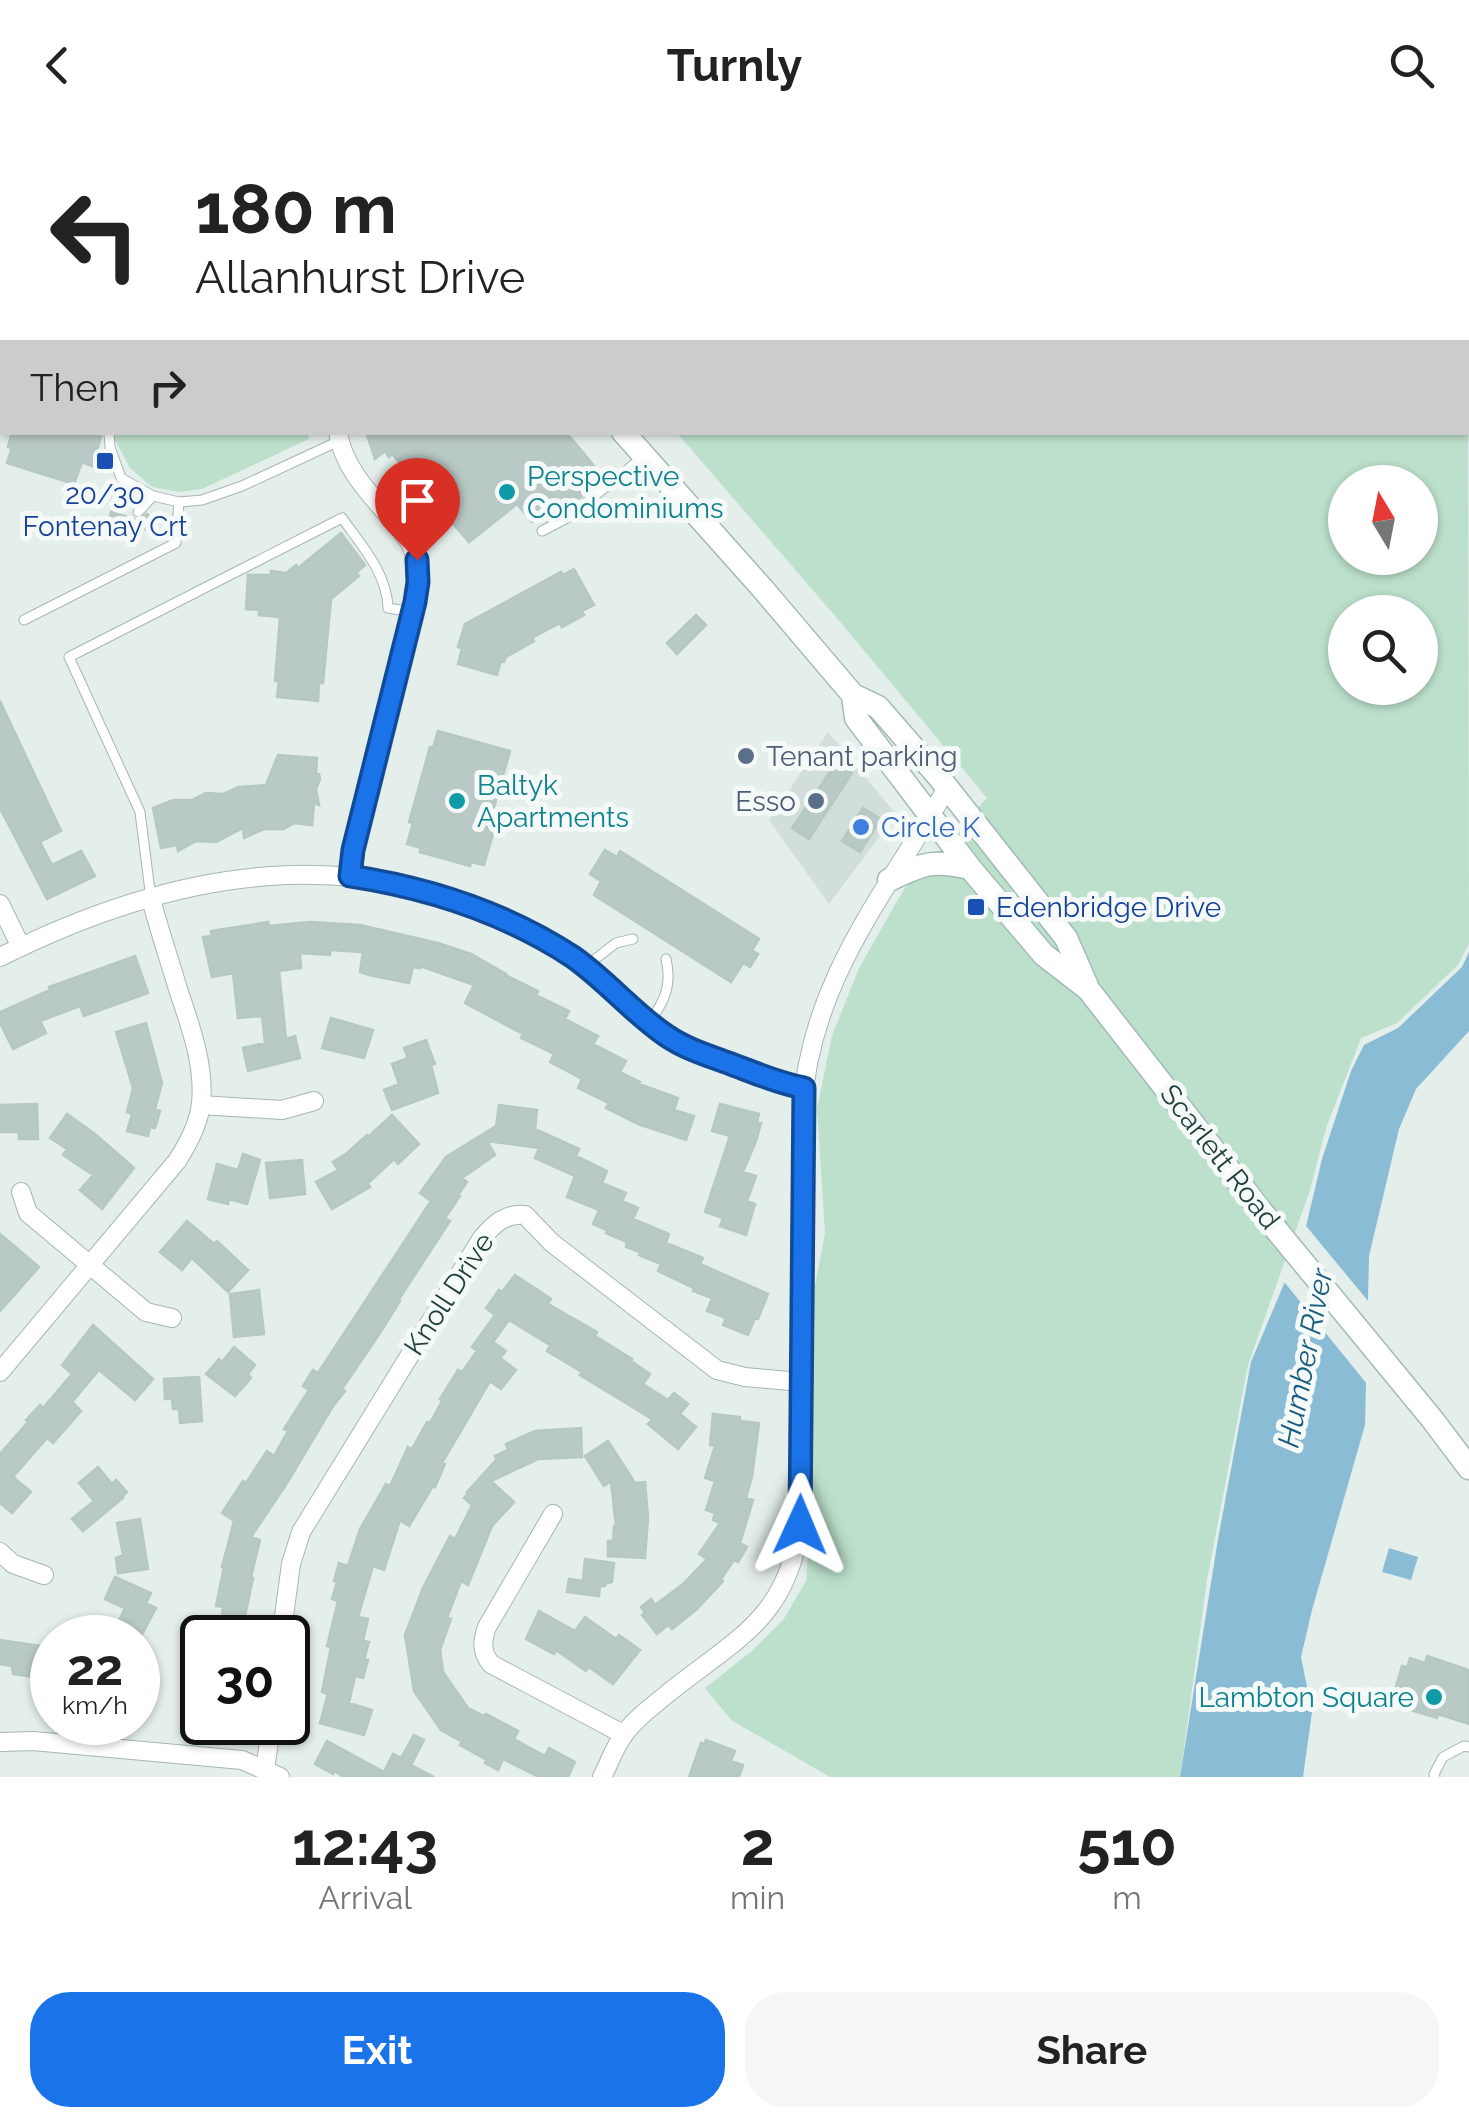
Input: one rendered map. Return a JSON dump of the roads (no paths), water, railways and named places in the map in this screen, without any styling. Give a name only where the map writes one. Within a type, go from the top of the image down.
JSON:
[{"type":"main road","name":"Scarlett Road","points":[[626,435],[853,695],[878,707],[947,788],[1066,938],[1088,989]]},
{"type":"main road","name":"Scarlett Road","points":[[853,695],[856,718],[970,868],[1044,955],[1088,989],[1265,1216],[1468,1465]]},
{"type":"main road","points":[[889,880],[941,862],[970,868]]},
{"type":"street","points":[[339,437],[352,468],[414,550],[418,570],[412,612],[357,832],[350,876]]},
{"type":"street","points":[[602,1777],[623,1734],[767,1612],[796,1553],[800,1525],[804,1088],[812,1042],[829,992],[860,926],[947,788]]},
{"type":"street","points":[[0,957],[101,915],[182,888],[256,876],[350,876],[411,887],[466,904],[528,931],[586,966],[680,1044],[767,1079],[804,1088]]},
{"type":"street","points":[[0,1372],[177,1161],[201,1105],[196,1049],[151,898]]},
{"type":"street","points":[[0,904],[22,947]]},
{"type":"street","points":[[201,1105],[282,1110],[314,1101]]},
{"type":"street","points":[[21,1192],[28,1213],[90,1266],[146,1312],[172,1318]]},
{"type":"street","name":"Knoll Drive","points":[[284,1615],[290,1564],[301,1532],[482,1238],[502,1218],[525,1215],[552,1242],[717,1370],[744,1377],[800,1382]]},
{"type":"street","points":[[553,1514],[487,1628],[483,1639],[486,1658],[623,1734]]},
{"type":"street","points":[[0,1552],[13,1564],[44,1575]]},
{"type":"street","points":[[0,1742],[32,1741],[242,1760],[273,1773],[272,1745]]},
{"type":"lane","points":[[110,435],[121,478],[153,496],[179,502],[202,500],[242,486],[339,437]]},
{"type":"lane","points":[[542,531],[567,518],[643,456]]},
{"type":"lane","points":[[138,512],[153,496]]},
{"type":"lane","points":[[24,620],[176,543],[179,502]]},
{"type":"lane","points":[[151,898],[140,812],[69,658],[342,518],[378,570],[388,596],[388,608],[412,612]]},
{"type":"lane","points":[[586,966],[616,943],[633,939]]},
{"type":"lane","points":[[650,1021],[668,992],[666,960]]},
{"type":"lane","points":[[1435,1777],[1442,1757],[1464,1746],[1469,1748]]},
{"type":"water","name":"Humber River","points":[[1469,952],[1469,1031],[1416,1089],[1399,1129],[1369,1256],[1365,1425],[1301,1657],[1312,1712],[1303,1777],[1180,1777],[1251,1362],[1303,1239],[1322,1159],[1351,1071],[1364,1045],[1398,1028],[1462,967]]},
{"type":"water","points":[[1389,1548],[1418,1557],[1411,1580],[1382,1572]]},
{"type":"place","name":"20/30 Fontenay Crt","points":[[105,461]]},
{"type":"place","name":"Perspective Condominiums","points":[[507,492]]},
{"type":"place","name":"Tenant parking","points":[[746,756]]},
{"type":"place","name":"Baltyk Apartments","points":[[457,801]]},
{"type":"place","name":"Esso","points":[[816,801]]},
{"type":"place","name":"Circle K","points":[[861,827]]},
{"type":"place","name":"Edenbridge Drive","points":[[976,907]]},
{"type":"place","name":"Lambton Square","points":[[1434,1697]]}]
